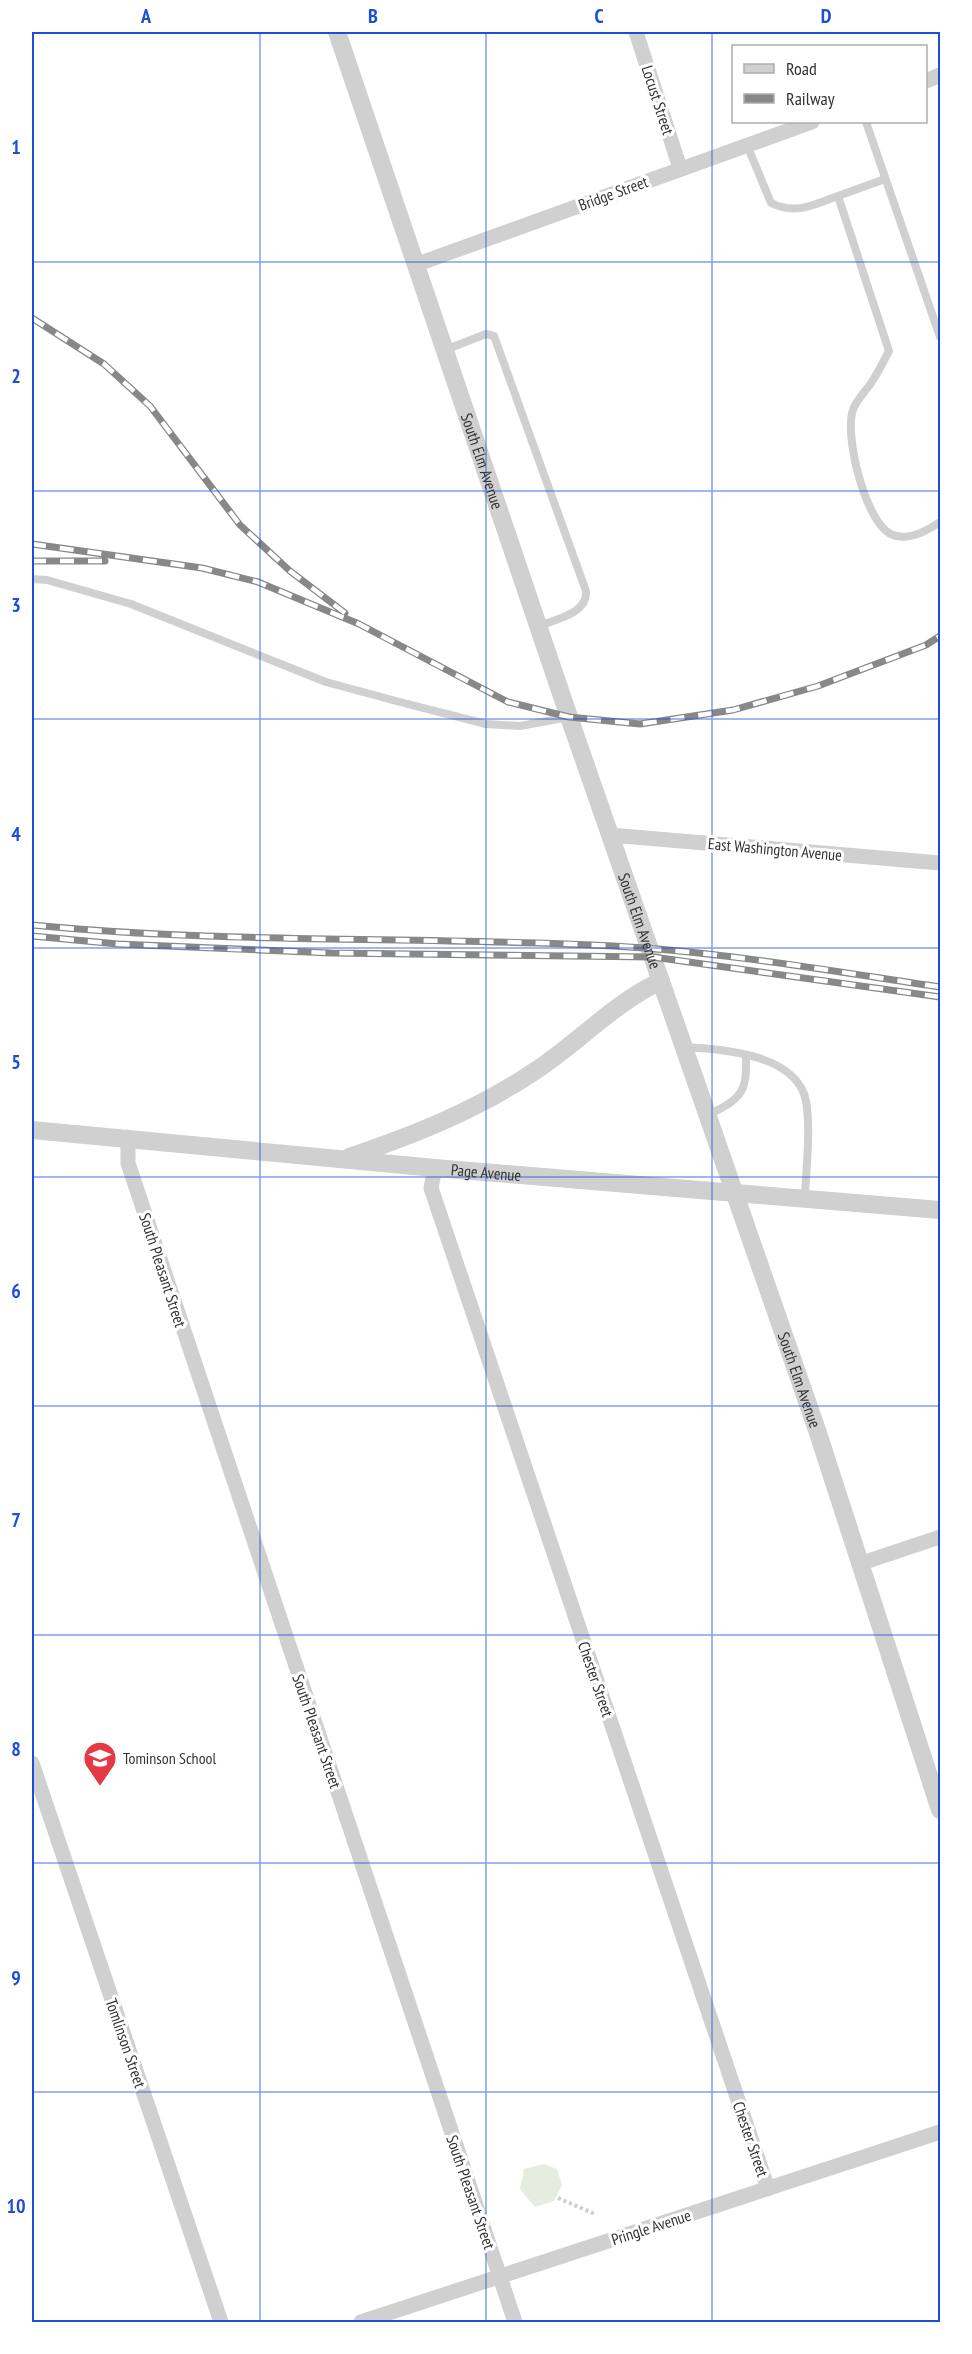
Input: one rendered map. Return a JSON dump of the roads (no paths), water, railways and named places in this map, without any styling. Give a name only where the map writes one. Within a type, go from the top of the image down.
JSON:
[{"type":"street","name":"South Elm Avenue","points":[[338,32],[569,717],[817,1430],[940,1810]]},
{"type":"street","name":"Locust Street","points":[[636,32],[680,168]]},
{"type":"street","name":"Bridge Street","points":[[415,265],[809,123]]},
{"type":"street","name":"East Washington Avenue","points":[[610,836],[940,863]]},
{"type":"street","points":[[343,1159],[419,1133],[493,1098],[577,1042],[639,991],[661,981]]},
{"type":"street","name":"Page Avenue","points":[[32,1130],[128,1137],[435,1168],[940,1210]]},
{"type":"street","name":"South Pleasant Street","points":[[128,1137],[128,1163],[515,2322]]},
{"type":"street","name":"Chester Street","points":[[435,1168],[431,1188],[768,2189]]},
{"type":"street","points":[[859,1564],[940,1537]]},
{"type":"street","name":"Tomlinson Street","points":[[32,1763],[221,2322]]},
{"type":"street","name":"Pringle Avenue","points":[[361,2322],[940,2132]]},
{"type":"lane","points":[[866,123],[940,337]]},
{"type":"lane","points":[[747,145],[771,203],[785,210],[803,208],[885,179]]},
{"type":"lane","points":[[838,196],[889,351],[873,382],[853,409],[851,430],[855,461],[871,512],[889,533],[907,537],[940,522]]},
{"type":"lane","points":[[445,350],[486,334],[494,336],[586,591],[586,600],[580,609],[538,626]]},
{"type":"lane","points":[[32,579],[47,580],[131,604],[326,682],[396,701],[486,723],[509,726],[569,717]]},
{"type":"lane","points":[[684,1047],[719,1049],[746,1055],[774,1064],[789,1075],[806,1099],[805,1197]]},
{"type":"lane","points":[[708,1114],[736,1100],[746,1083],[746,1055]]},
{"type":"railway","points":[[32,318],[104,364],[150,406],[240,525],[290,571],[345,613]]},
{"type":"railway","points":[[32,544],[202,568],[258,582],[359,624],[508,702],[569,717],[640,724],[733,710],[818,686],[926,645],[940,636]]},
{"type":"railway","points":[[32,561],[105,561]]},
{"type":"railway","points":[[32,925],[177,935],[613,946],[736,957],[940,987]]},
{"type":"railway","points":[[32,936],[118,944],[331,953],[653,957],[940,997]]},
{"type":"place","name":"Tominson School","points":[[100,1787]]}]
